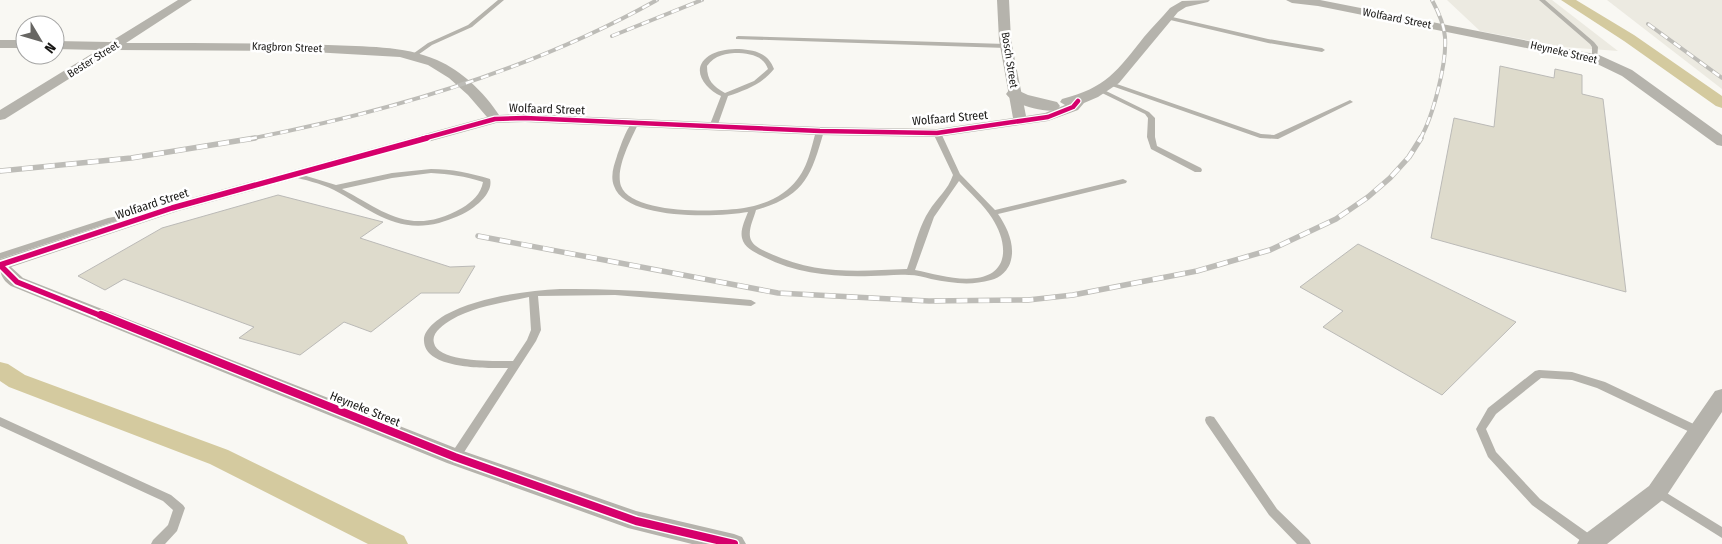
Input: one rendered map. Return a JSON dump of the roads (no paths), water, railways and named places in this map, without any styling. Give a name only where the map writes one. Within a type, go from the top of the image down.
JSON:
[{"type":"street","name":"Bester Street","points":[[0,116],[186,0]]},
{"type":"street","name":"Bosch Street","points":[[1003,0],[1006,46],[1020,120]]},
{"type":"street","name":"Wolfaard Street","points":[[1020,120],[1050,106],[1078,101],[1107,87],[1118,79],[1168,18],[1182,4],[1204,0]]},
{"type":"street","name":"Wolfaard Street","points":[[1292,0],[1442,27]]},
{"type":"street","name":"Heyneke Street","points":[[1442,27],[1595,58],[1627,73],[1722,142]]},
{"type":"street","points":[[0,44],[15,44]]},
{"type":"street","name":"Kragbron Street","points":[[65,45],[256,46],[377,51],[413,56],[433,62],[445,70],[482,101],[495,119]]},
{"type":"street","points":[[1015,94],[1022,99],[1050,106]]},
{"type":"street","name":"Wolfaard Street","points":[[0,265],[172,208],[495,119],[525,118],[820,131],[937,133],[1020,120],[1048,118],[1073,107],[1078,101]]},
{"type":"street","name":"Heyneke Street","points":[[0,265],[17,282],[455,457],[636,521],[734,544]]},
{"type":"street","points":[[1590,543],[1657,492],[1722,396]]},
{"type":"lane","points":[[413,56],[430,44],[470,26],[501,0]]},
{"type":"lane","points":[[1542,0],[1592,43],[1595,48],[1595,58]]},
{"type":"lane","points":[[1168,18],[1268,41],[1322,50]]},
{"type":"lane","points":[[738,38],[1006,46]]},
{"type":"lane","points":[[712,127],[725,95],[754,84],[765,77],[771,69],[770,62],[764,56],[752,52],[736,51],[715,55],[704,66],[704,81],[725,95]]},
{"type":"lane","points":[[1107,87],[1260,136],[1275,137],[1350,102]]},
{"type":"lane","points":[[1107,87],[1152,118],[1151,137],[1154,148],[1198,170]]},
{"type":"lane","points":[[634,124],[616,169],[617,186],[628,199],[662,211],[699,215],[738,212],[781,199],[799,184],[807,171],[820,131]]},
{"type":"lane","points":[[753,208],[746,237],[750,247],[795,267],[823,274],[910,272],[978,282],[997,276],[1006,265],[1009,248],[1000,224],[957,175],[937,133]]},
{"type":"lane","points":[[293,174],[335,188],[399,222],[434,221],[456,216],[475,203],[487,186],[487,181],[463,173],[446,171],[396,175],[335,188]]},
{"type":"lane","points":[[910,272],[930,216],[939,202],[954,188],[957,175]]},
{"type":"lane","points":[[992,213],[1122,181]]},
{"type":"lane","points":[[0,256],[111,220],[172,208]]},
{"type":"lane","points":[[516,364],[460,363],[432,350],[428,343],[429,334],[448,318],[462,312],[534,293],[567,291],[611,292],[751,303]]},
{"type":"lane","points":[[455,457],[531,341],[536,330],[534,293]]},
{"type":"lane","points":[[1590,543],[1536,502],[1492,454],[1480,429],[1492,411],[1539,374],[1572,376],[1601,385],[1698,431]]},
{"type":"lane","points":[[1210,420],[1273,512],[1305,544]]},
{"type":"lane","points":[[0,421],[167,498],[179,508],[173,528],[157,544]]},
{"type":"lane","points":[[1657,492],[1722,533]]},
{"type":"waterway","points":[[1567,0],[1629,38],[1722,103]]},
{"type":"waterway","points":[[0,370],[17,381],[219,457],[394,544]]},
{"type":"railway","points":[[250,139],[354,116],[459,86],[510,68],[560,47],[609,25],[657,0]]},
{"type":"railway","points":[[612,36],[702,0]]},
{"type":"railway","points":[[1420,139],[1430,117],[1444,61],[1445,37],[1432,0]]},
{"type":"railway","points":[[1648,24],[1722,78]]},
{"type":"railway","points":[[250,139],[255,138]]},
{"type":"railway","points":[[478,236],[778,293],[929,301],[1028,300],[1073,295],[1197,271],[1270,250],[1336,219],[1368,197],[1390,178],[1409,157],[1421,138]]},
{"type":"railway","points":[[0,171],[131,158],[250,139]]}]
